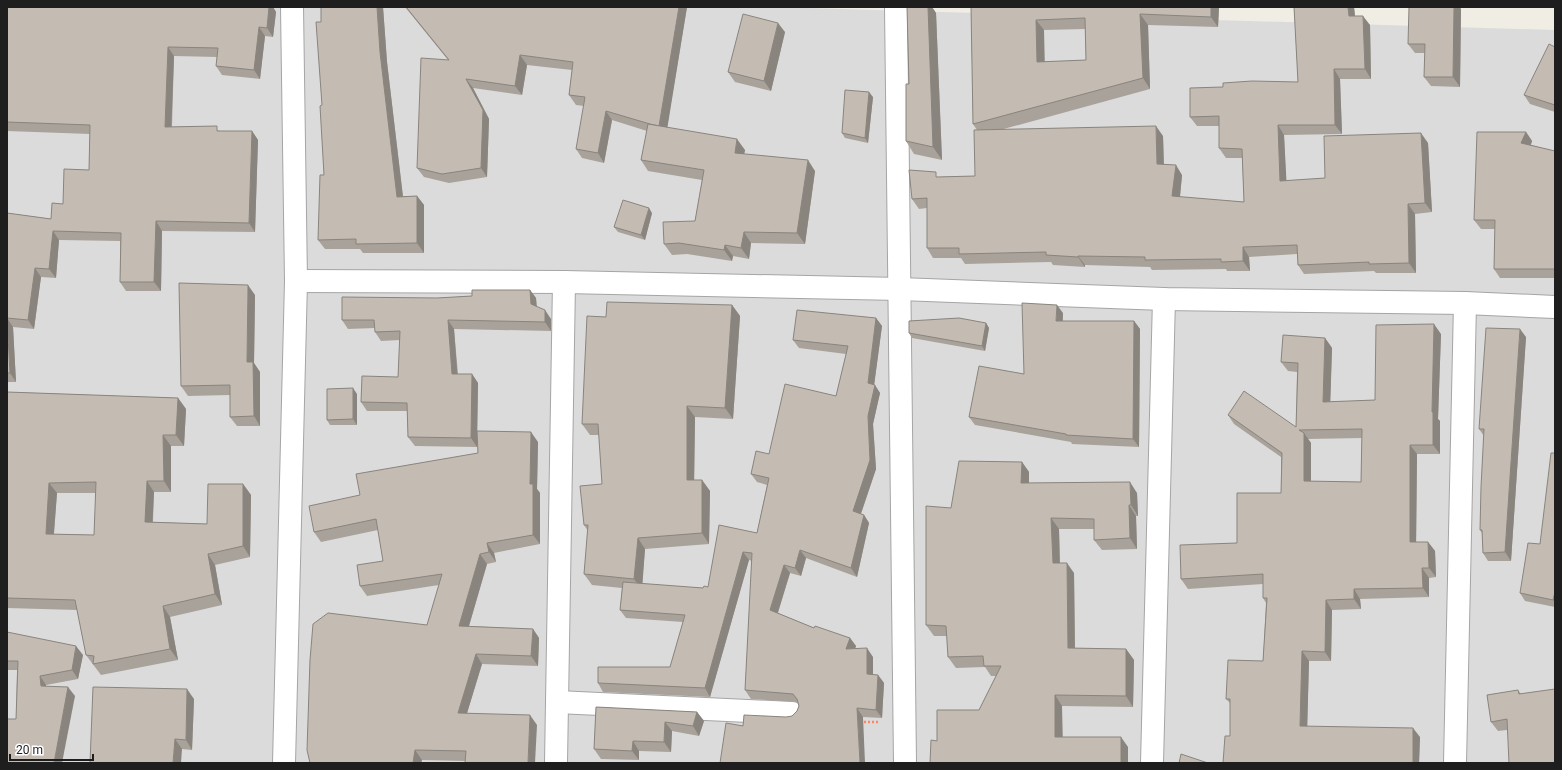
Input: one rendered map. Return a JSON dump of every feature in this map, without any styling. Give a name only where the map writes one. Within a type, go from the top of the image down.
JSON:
[{"type":"street","points":[[284,763],[296,281],[292,7]]},
{"type":"street","points":[[896,7],[905,763]]},
{"type":"street","points":[[296,281],[564,282],[900,289],[1164,299],[1464,303],[1555,307]]},
{"type":"street","points":[[556,763],[564,282]]},
{"type":"street","points":[[1152,763],[1164,299]]},
{"type":"street","points":[[1455,763],[1464,303]]},
{"type":"street","points":[[557,702],[792,712]]},
{"type":"path","points":[[854,722],[904,721]]},
{"type":"shaded area","points":[[7,7],[775,7],[1555,30],[1555,763],[7,763]]},
{"type":"building","points":[[7,7],[269,7],[267,28],[259,27],[254,70],[216,66],[218,48],[168,47],[165,127],[217,126],[217,131],[252,131],[249,223],[156,221],[154,282],[120,282],[121,233],[53,231],[49,269],[35,268],[28,320],[7,318],[7,213],[51,219],[52,203],[63,204],[64,169],[89,170],[90,125],[7,122]]},
{"type":"building","points":[[321,7],[377,7],[380,52],[397,197],[417,196],[417,243],[356,244],[356,239],[318,240],[320,175],[324,175],[320,106],[322,105],[316,22],[321,22]]},
{"type":"building","points":[[406,7],[679,7],[659,126],[606,111],[598,153],[576,149],[585,97],[569,95],[573,62],[520,55],[515,86],[466,79],[483,110],[481,168],[442,174],[417,168],[421,58],[449,60]]},
{"type":"building","points":[[907,7],[928,7],[933,147],[906,141],[906,84],[909,84]]},
{"type":"building","points":[[971,7],[1211,7],[1211,17],[1140,14],[1143,78],[973,124]],"holes":[[[1085,18],[1086,60],[1037,62],[1036,20]]]},
{"type":"building","points":[[1294,7],[1348,7],[1349,16],[1363,16],[1365,69],[1334,69],[1335,125],[1278,125],[1280,181],[1325,178],[1324,136],[1421,133],[1425,203],[1408,204],[1409,263],[1369,264],[1369,262],[1298,265],[1297,245],[1243,247],[1243,261],[1221,262],[1221,259],[1145,260],[1145,257],[1078,257],[1046,255],[1046,252],[959,254],[959,248],[927,248],[927,198],[912,199],[909,170],[936,172],[936,177],[975,176],[974,130],[1156,126],[1157,164],[1176,165],[1172,196],[1244,202],[1242,149],[1219,148],[1219,116],[1190,117],[1190,88],[1223,87],[1223,83],[1252,81],[1298,82]]},
{"type":"building","points":[[1409,7],[1454,7],[1453,77],[1424,77],[1425,44],[1408,44]]},
{"type":"building","points":[[743,14],[778,23],[764,81],[728,72]]},
{"type":"building","points":[[1549,44],[1555,47],[1555,105],[1524,95]]},
{"type":"building","points":[[845,90],[869,92],[865,138],[842,133]]},
{"type":"building","points":[[648,124],[737,139],[735,153],[808,160],[797,233],[744,232],[741,248],[725,245],[724,250],[679,243],[664,244],[663,222],[695,221],[704,170],[641,160]]},
{"type":"building","points":[[1477,132],[1526,132],[1521,143],[1555,151],[1555,269],[1494,269],[1495,220],[1474,220]]},
{"type":"building","points":[[623,200],[649,208],[641,235],[614,227]]},
{"type":"building","points":[[179,283],[248,285],[247,362],[253,362],[254,416],[230,417],[230,385],[181,386]]},
{"type":"building","points":[[472,290],[530,290],[531,304],[545,310],[545,322],[448,320],[452,374],[472,374],[471,438],[408,437],[407,403],[361,402],[362,376],[398,377],[400,331],[375,332],[374,320],[342,320],[342,297],[437,298],[472,296]]},
{"type":"building","points":[[607,302],[732,305],[725,408],[687,406],[687,480],[702,480],[702,533],[638,538],[634,579],[584,574],[588,525],[584,525],[580,486],[602,484],[598,424],[582,424],[587,316],[606,317]]},
{"type":"building","points":[[1022,303],[1057,305],[1056,321],[1134,321],[1133,439],[1066,435],[969,417],[979,366],[1024,374]]},
{"type":"building","points":[[797,310],[876,318],[868,383],[875,385],[868,416],[870,460],[853,511],[864,515],[851,568],[800,550],[795,568],[784,565],[770,610],[814,628],[815,626],[850,638],[846,649],[867,648],[867,674],[878,675],[876,710],[857,708],[860,763],[720,763],[726,723],[743,726],[744,715],[792,716],[797,711],[799,706],[797,699],[793,694],[745,690],[752,553],[743,552],[705,688],[598,683],[598,667],[670,667],[685,615],[620,610],[623,582],[703,588],[704,586],[708,587],[719,525],[757,533],[769,478],[751,474],[756,451],[769,454],[785,384],[836,396],[848,346],[793,340]]},
{"type":"building","points":[[7,318],[10,373],[7,373]]},
{"type":"building","points":[[959,318],[986,323],[982,346],[909,333],[909,321]]},
{"type":"building","points":[[1434,324],[1432,412],[1433,445],[1410,445],[1410,542],[1428,542],[1429,568],[1422,568],[1423,588],[1354,589],[1354,599],[1326,600],[1325,652],[1302,651],[1300,726],[1413,728],[1413,763],[1223,763],[1225,736],[1230,736],[1230,699],[1226,699],[1228,660],[1263,661],[1267,598],[1263,598],[1263,574],[1181,579],[1180,545],[1237,543],[1237,493],[1281,493],[1282,453],[1228,415],[1244,391],[1296,427],[1298,363],[1281,362],[1283,335],[1325,338],[1323,402],[1375,400],[1376,325]],"holes":[[[1362,429],[1361,482],[1304,481],[1304,433],[1299,430]]]},
{"type":"building","points":[[1486,328],[1520,329],[1505,552],[1483,553],[1482,530],[1480,530],[1484,429],[1479,429]]},
{"type":"building","points":[[353,388],[353,419],[327,420],[327,389]]},
{"type":"building","points":[[7,392],[178,398],[176,435],[163,435],[164,481],[147,481],[145,522],[207,524],[208,484],[243,484],[243,546],[208,554],[215,594],[163,606],[170,649],[93,664],[94,656],[86,655],[75,600],[7,598]],"holes":[[[96,482],[94,535],[46,534],[49,483]]]},
{"type":"building","points":[[477,431],[531,432],[530,484],[533,484],[533,535],[487,543],[489,552],[480,554],[459,626],[533,629],[531,656],[476,654],[458,713],[530,715],[528,763],[465,763],[466,751],[415,750],[413,763],[310,763],[307,750],[310,660],[313,624],[328,613],[427,625],[442,574],[360,586],[357,565],[383,561],[376,519],[314,532],[309,506],[360,495],[356,474],[478,453]]},
{"type":"building","points":[[1551,453],[1555,453],[1555,592],[1553,600],[1520,593],[1528,543],[1540,544]]},
{"type":"building","points":[[959,461],[1022,462],[1021,483],[1130,482],[1130,538],[1094,540],[1094,519],[1051,518],[1053,563],[1067,563],[1068,648],[1126,649],[1126,696],[1055,695],[1055,737],[1121,737],[1121,763],[930,763],[931,740],[937,741],[937,710],[979,710],[1001,666],[984,666],[983,656],[948,657],[946,626],[926,625],[926,506],[951,508]]},
{"type":"building","points":[[7,632],[76,646],[72,670],[40,676],[41,686],[68,687],[54,763],[7,763],[7,719],[16,719],[18,661],[7,661]]},
{"type":"building","points":[[93,687],[187,689],[186,740],[175,739],[173,763],[90,763]]},
{"type":"building","points":[[1555,689],[1555,763],[1509,763],[1507,719],[1491,722],[1487,695],[1518,690],[1519,694]]},
{"type":"building","points":[[596,707],[697,712],[693,726],[665,722],[664,742],[633,741],[632,751],[594,749]]},
{"type":"building","points":[[1181,754],[1208,763],[1179,763]]}]
